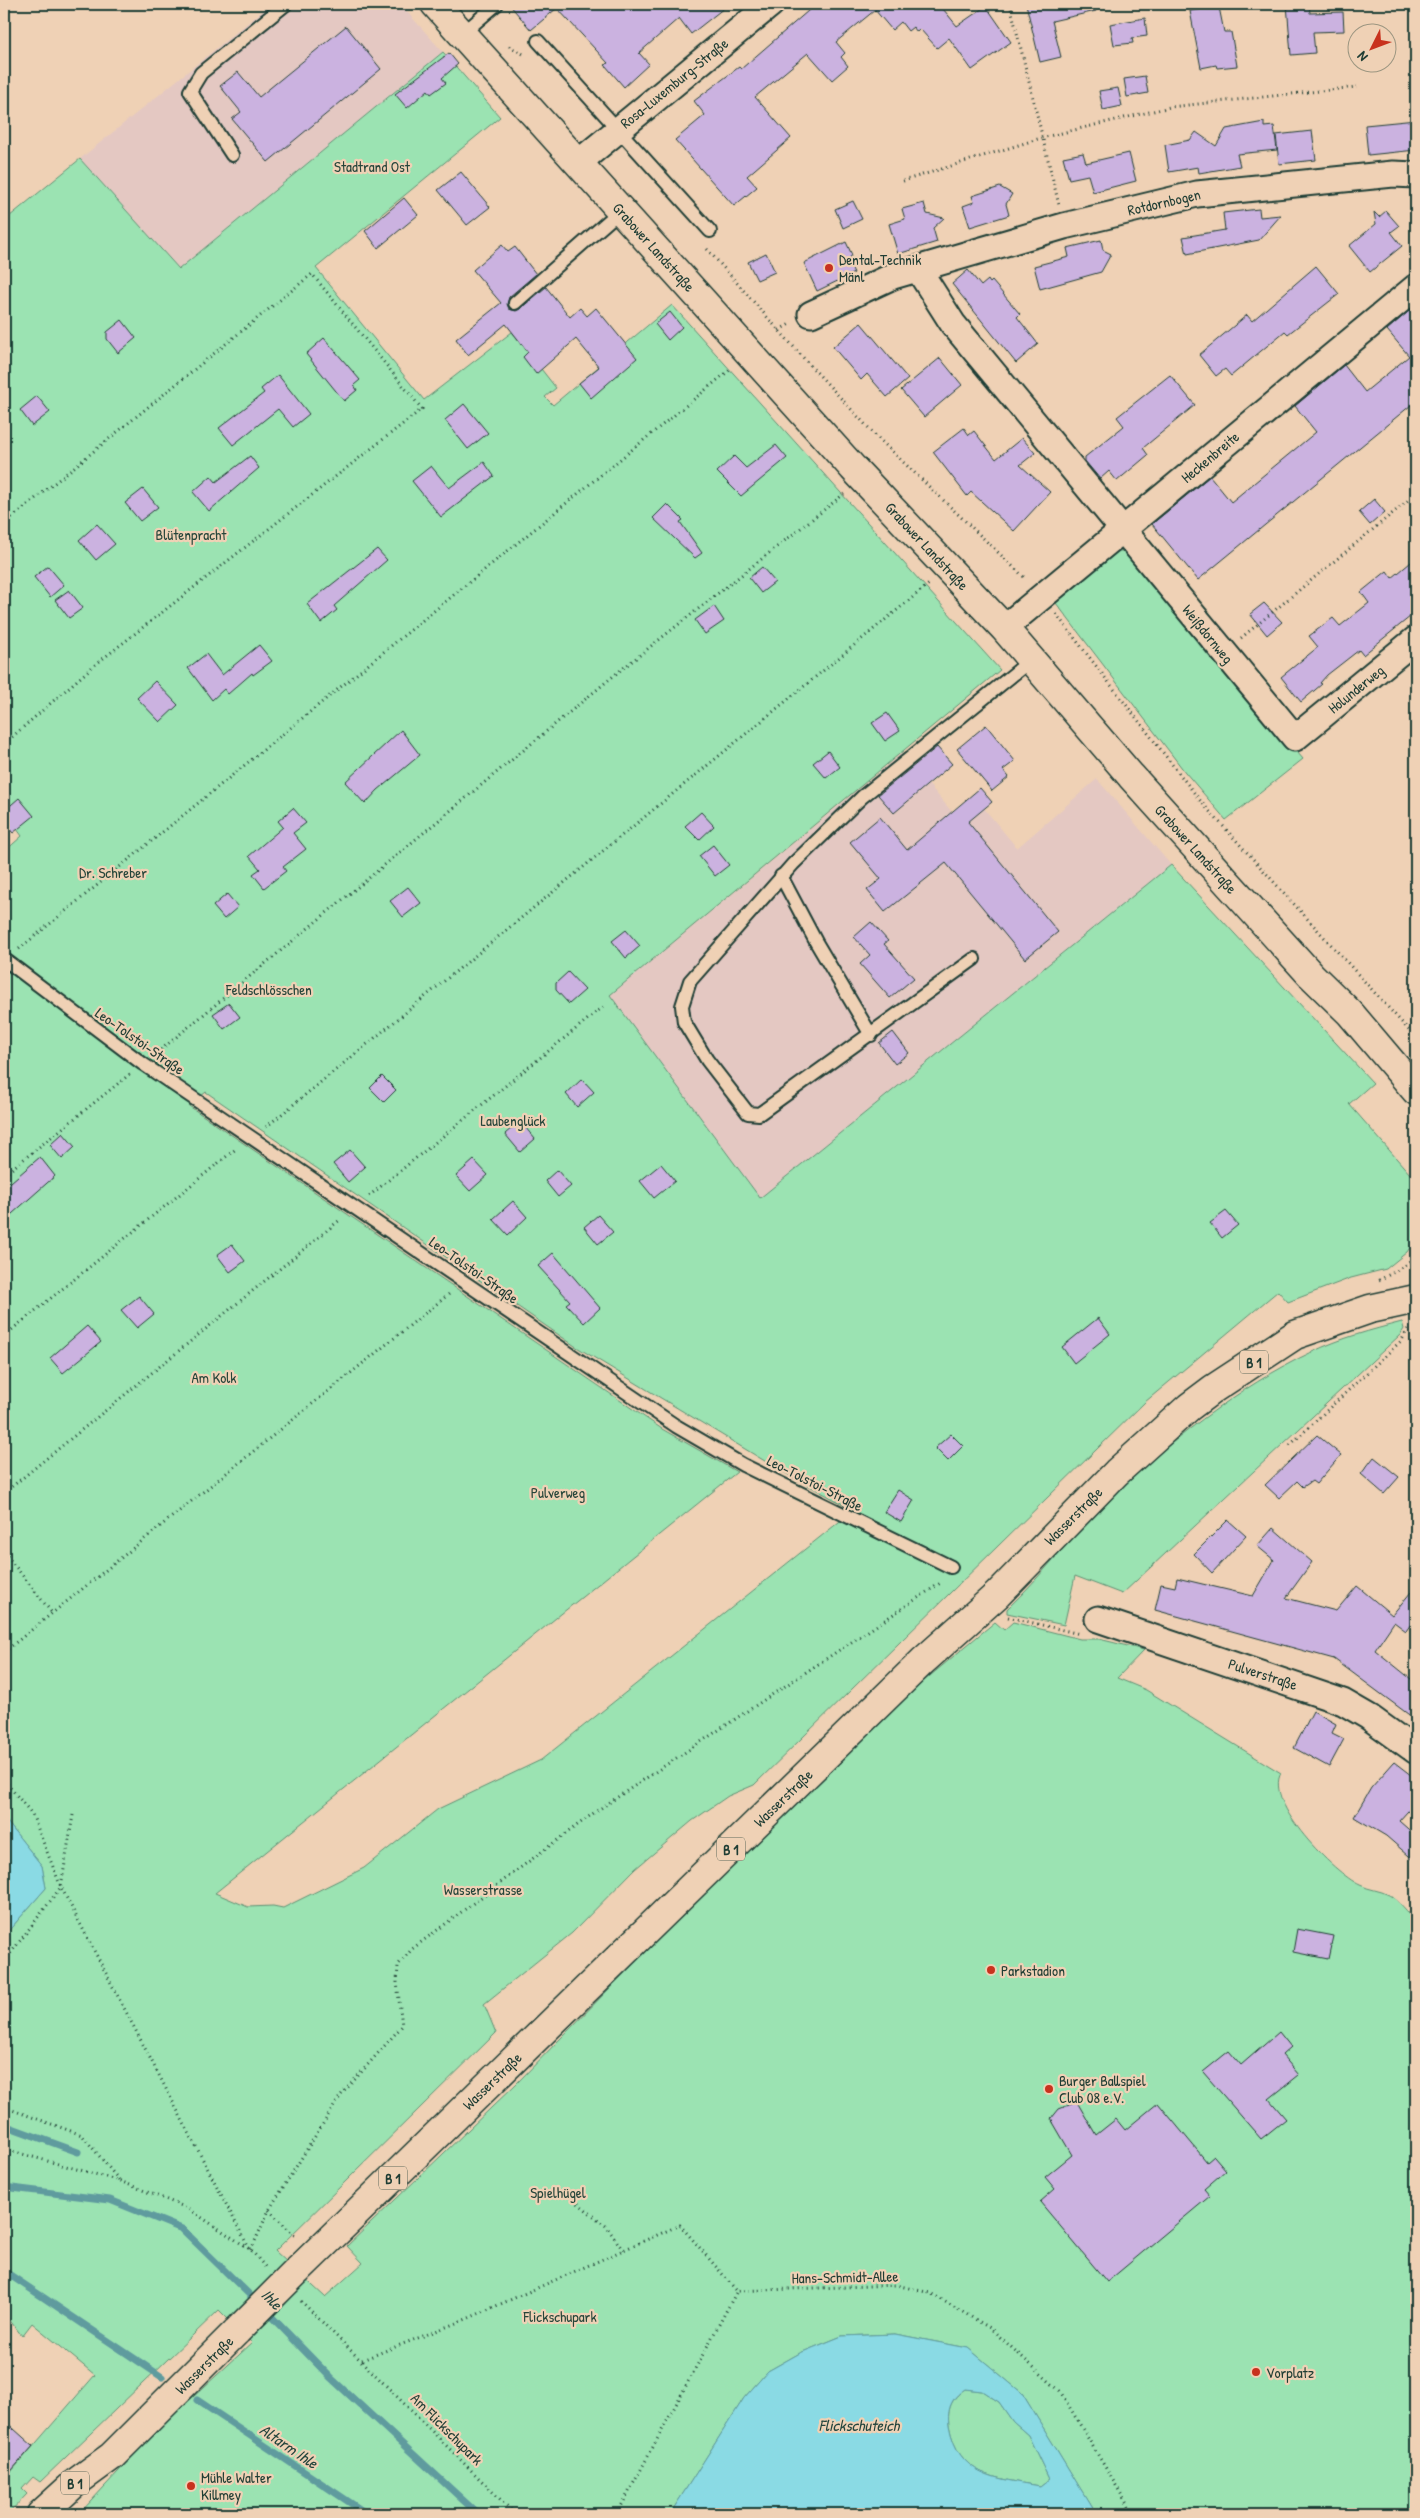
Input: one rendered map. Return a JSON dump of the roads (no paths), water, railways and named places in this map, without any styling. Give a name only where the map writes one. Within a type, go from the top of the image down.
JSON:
[{"type":"main road","name":"Grabower Landstraße","points":[[435,4],[749,354],[1004,628],[1143,790],[1311,975],[1350,1014],[1416,1091]]},
{"type":"main road","name":"Wasserstraße","points":[[41,2514],[75,2484],[112,2456],[237,2331],[295,2266],[923,1662],[997,1595],[1117,1472],[1189,1407],[1236,1373],[1295,1335],[1370,1309],[1413,1309]]},
{"type":"main road","name":"Wasserstraße","points":[[68,2514],[86,2494],[112,2456]]},
{"type":"street","name":"Rosa-Luxemburg-Straße","points":[[578,163],[771,4]]},
{"type":"street","name":"Rotdornbogen","points":[[811,314],[892,276],[1064,226],[1197,194],[1393,174],[1416,175]]},
{"type":"street","points":[[918,269],[953,324],[1122,529]]},
{"type":"street","name":"Heckenbreite","points":[[1004,628],[1416,287]]},
{"type":"street","name":"Weißdornweg","points":[[1122,529],[1295,738]]},
{"type":"street","name":"Holunderweg","points":[[1295,738],[1416,639]]},
{"type":"street","name":"Pulverstraße","points":[[1098,1618],[1343,1702],[1369,1716],[1416,1750]]},
{"type":"lane","points":[[232,155],[190,91],[201,73],[286,4]]},
{"type":"lane","points":[[462,34],[497,4]]},
{"type":"lane","points":[[538,41],[710,231]]},
{"type":"lane","points":[[515,303],[620,210]]},
{"type":"lane","points":[[974,960],[759,1114],[748,1113],[707,1060],[684,1022],[682,1006],[690,981],[782,876],[862,797],[1031,660]]},
{"type":"lane","points":[[782,876],[816,942],[871,1034]]},
{"type":"lane","name":"Leo-Tolstoi-Straße","points":[[5,960],[143,1064],[668,1420],[734,1460],[951,1567]]},
{"type":"water","points":[[4,1818],[42,1866],[46,1888],[4,1936]]},
{"type":"water","name":"Flickschuteich","points":[[895,2334],[968,2348],[1022,2393],[1096,2514],[670,2514],[744,2398],[768,2371],[800,2353],[842,2336]],"holes":[[[965,2389],[982,2391],[999,2402],[1013,2422],[1028,2435],[1049,2479],[1040,2486],[994,2477],[981,2472],[970,2465],[961,2455],[954,2442],[949,2425],[949,2409],[956,2396]]]},
{"type":"waterway","points":[[4,2125],[78,2152]]},
{"type":"waterway","name":"Ihle","points":[[4,2187],[110,2200],[182,2229],[257,2302]]},
{"type":"waterway","name":"Altarm Ihle","points":[[4,2271],[162,2377]]},
{"type":"waterway","name":"Ihle","points":[[265,2310],[331,2378],[478,2514]]},
{"type":"waterway","name":"Altarm Ihle","points":[[197,2400],[367,2514]]},
{"type":"place","name":"Dental-Technik Mänl","points":[[829,268]]},
{"type":"place","name":"Parkstadion","points":[[991,1970]]},
{"type":"place","name":"Burger Ballspiel Club 08 e.V.","points":[[1049,2089]]},
{"type":"place","name":"Vorplatz","points":[[1256,2372]]},
{"type":"place","name":"Mühle Walter Killmey","points":[[191,2486]]},
{"type":"park label","name":"Stadtrand Ost","points":[[372,166]]},
{"type":"park label","name":"Blütenpracht","points":[[191,534]]},
{"type":"park label","name":"Dr. Schreber","points":[[113,872]]},
{"type":"park label","name":"Feldschlösschen","points":[[269,989]]},
{"type":"park label","name":"Laubenglück","points":[[513,1120]]},
{"type":"park label","name":"Am Kolk","points":[[214,1377]]},
{"type":"park label","name":"Pulverweg","points":[[558,1492]]},
{"type":"park label","name":"Wasserstrasse","points":[[483,1889]]},
{"type":"park label","name":"Spielhügel","points":[[558,2192]]},
{"type":"park label","name":"Flickschupark","points":[[560,2316]]}]
